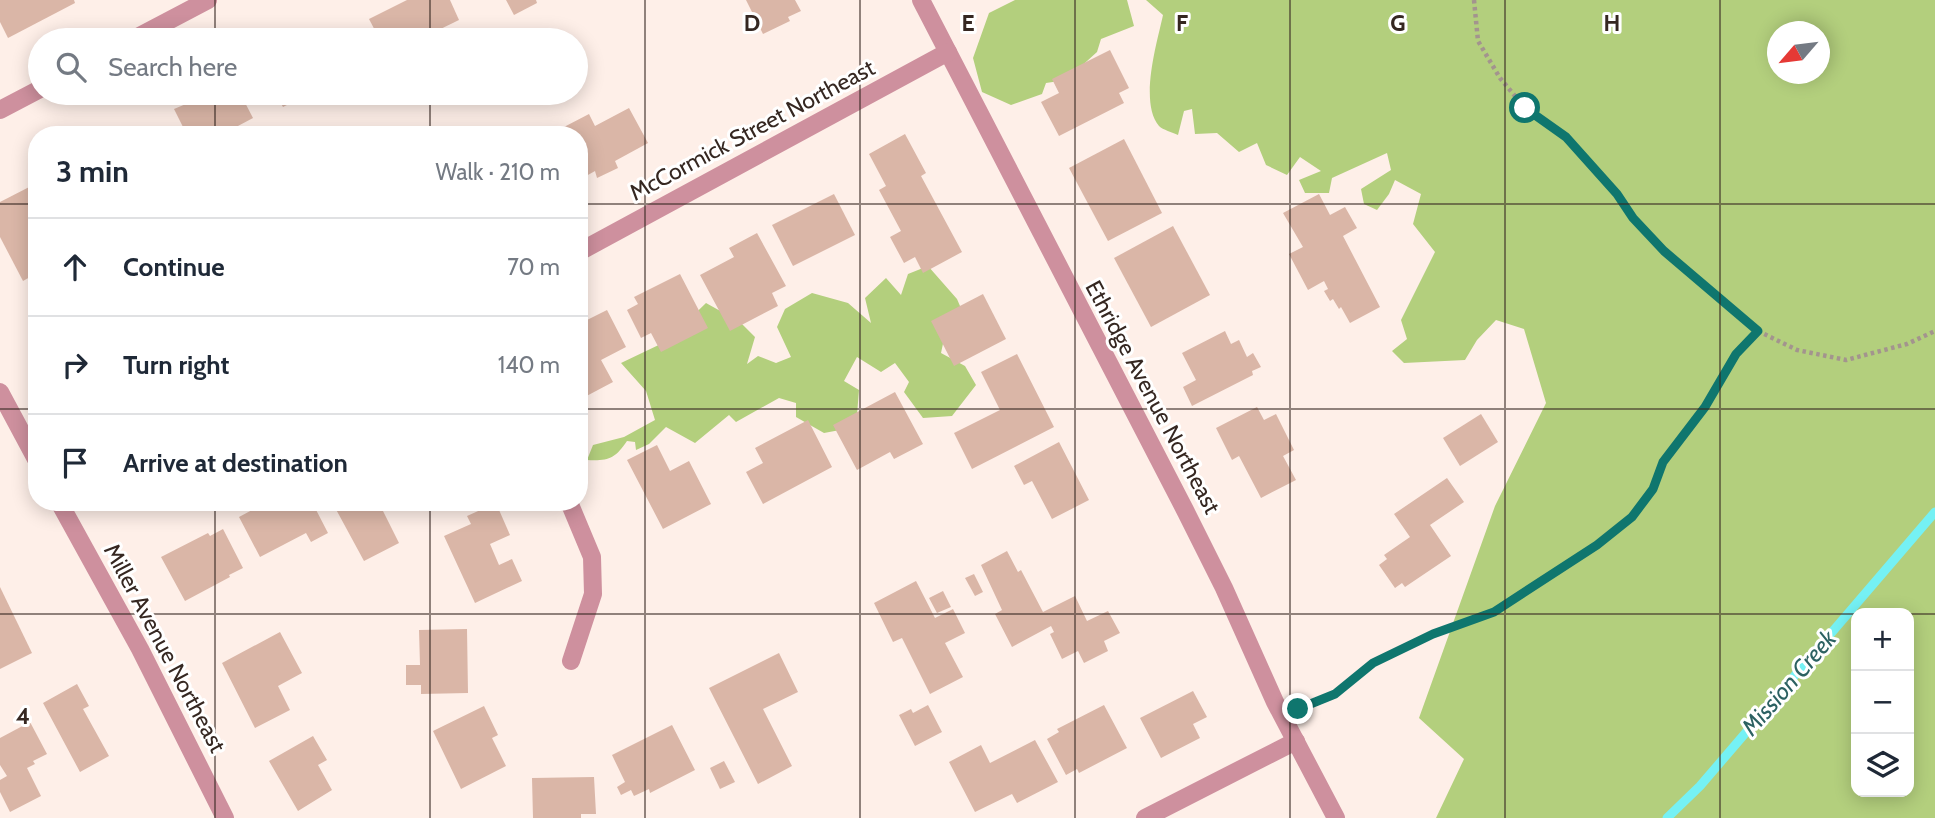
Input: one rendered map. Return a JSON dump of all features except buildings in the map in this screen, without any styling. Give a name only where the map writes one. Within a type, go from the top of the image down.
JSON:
[{"type":"street","points":[[155,28],[208,0]]},
{"type":"street","name":"Ethridge Avenue Northeast","points":[[921,0],[1186,512],[1224,588],[1275,702],[1336,818]]},
{"type":"street","name":"McCormick Street Northeast","points":[[588,247],[948,52]]},
{"type":"street","points":[[0,110],[28,95]]},
{"type":"street","points":[[0,392],[28,444]]},
{"type":"street","name":"Miller Avenue Northeast","points":[[68,511],[225,818]]},
{"type":"street","points":[[571,661],[593,594],[592,557],[573,511]]},
{"type":"street","points":[[1145,818],[1296,741]]},
{"type":"path","points":[[1474,0],[1478,41],[1508,88],[1525,108],[1566,137],[1664,251],[1758,331],[1797,350],[1846,360],[1908,344],[1935,331]]},
{"type":"path","points":[[1298,709],[1335,694],[1373,663],[1433,634],[1494,612],[1606,538],[1632,517],[1653,489],[1663,462],[1705,407],[1736,354],[1758,331]]},
{"type":"green space","points":[[1015,0],[1127,0],[1134,26],[1101,39],[1097,52],[1066,80],[1046,83],[1042,94],[1011,105],[982,92],[973,58],[989,13]]},
{"type":"green space","points":[[1146,0],[1935,0],[1935,818],[1436,818],[1464,759],[1419,718],[1495,506],[1546,403],[1524,329],[1496,320],[1477,340],[1465,360],[1404,363],[1392,351],[1407,339],[1401,320],[1435,252],[1413,224],[1421,194],[1395,180],[1377,210],[1364,204],[1361,189],[1391,170],[1387,153],[1332,178],[1329,193],[1305,193],[1299,180],[1321,171],[1300,157],[1287,175],[1266,165],[1257,143],[1239,152],[1217,133],[1195,134],[1192,109],[1184,111],[1178,135],[1159,126],[1150,102],[1154,56],[1163,15]]},
{"type":"green space","points":[[928,266],[957,299],[963,313],[947,325],[941,353],[965,366],[976,385],[952,416],[923,418],[904,392],[909,382],[895,363],[881,372],[857,357],[844,381],[859,390],[856,427],[824,433],[796,417],[796,403],[779,398],[736,422],[729,415],[695,443],[666,427],[649,444],[636,450],[635,442],[627,441],[619,452],[610,458],[588,460],[593,445],[624,437],[655,420],[646,391],[621,363],[667,341],[706,303],[740,322],[755,337],[747,364],[758,356],[776,363],[791,357],[777,327],[785,309],[812,293],[848,303],[871,323],[865,298],[886,278],[901,295],[908,274]]},
{"type":"waterway","name":"Mission Creek","points":[[1667,818],[1700,786],[1935,512]]},
{"type":"route","points":[[1298,709],[1335,694],[1373,663],[1433,634],[1494,612],[1597,545],[1632,517],[1653,489],[1663,462],[1705,407],[1736,354],[1758,331],[1664,251],[1566,137],[1525,108]]}]
